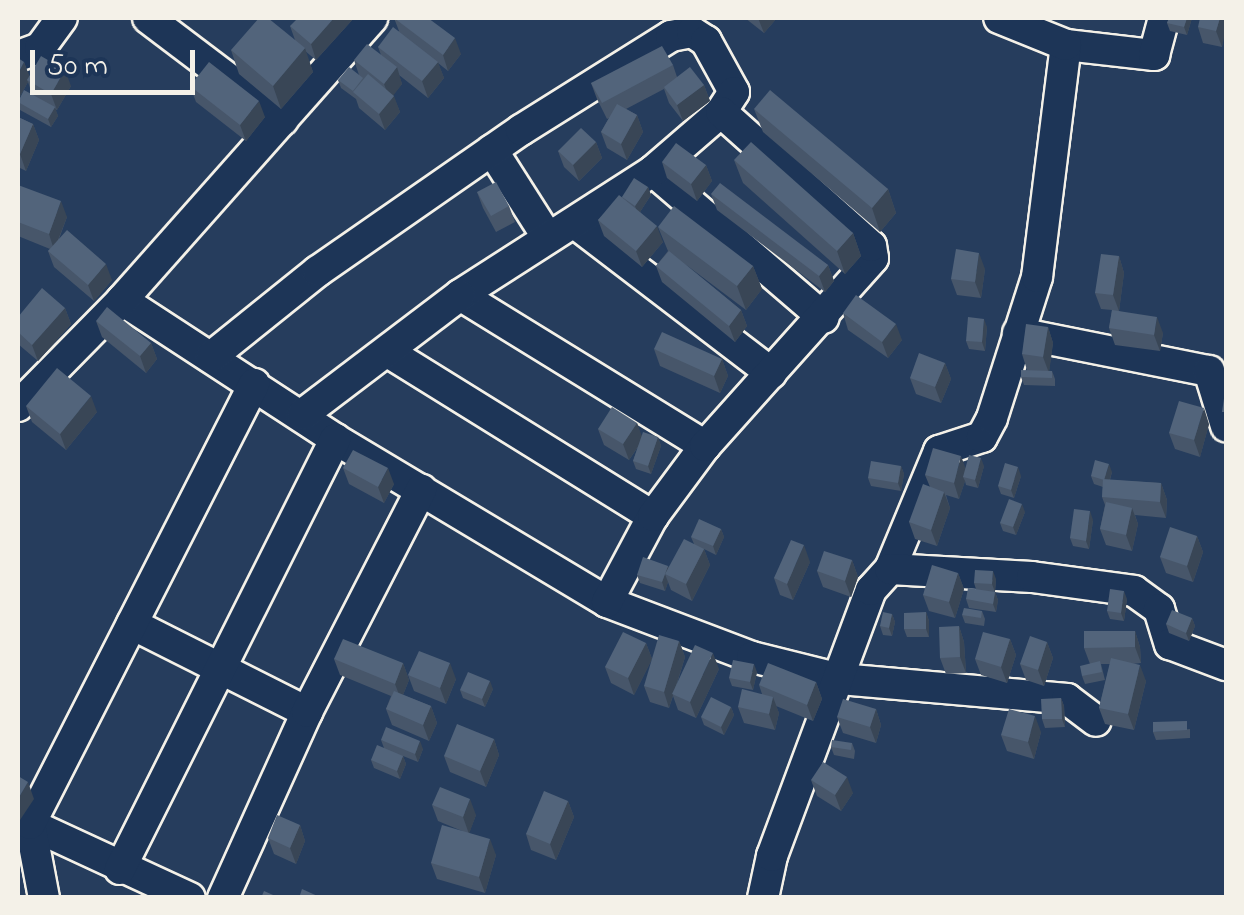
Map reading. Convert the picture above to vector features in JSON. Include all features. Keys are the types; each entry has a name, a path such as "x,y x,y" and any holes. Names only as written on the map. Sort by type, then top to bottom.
{"street":[{"path":"18,56 40,48 62,18"},
{"path":"148,18 283,120"},
{"path":"18,406 122,300 372,18"},
{"path":"1000,18 1066,45 1154,55 1164,18"},
{"path":"211,357 318,271 492,150 683,31 706,41 735,96 721,112 653,171 460,295 302,415"},
{"path":"763,898 772,856 871,590 890,569 938,451 982,437 1036,277 1066,45"},
{"path":"294,50 324,71"},
{"path":"607,602 652,516 705,446 872,262 873,249 721,112"},
{"path":"492,150 548,238"},
{"path":"653,171 824,318"},
{"path":"575,223 770,373"},
{"path":"460,295 705,446"},
{"path":"122,300 335,439 607,602 752,657 840,680 1067,699 1096,721"},
{"path":"1018,333 1209,372 1226,426"},
{"path":"388,352 652,516"},
{"path":"44,898 30,824 254,384"},
{"path":"120,869 222,673 335,439"},
{"path":"224,898 307,712 421,490"},
{"path":"890,569 1032,577 1134,591 1159,609 1170,644 1226,664"},
{"path":"132,624 222,673 307,712"},
{"path":"30,824 120,869 190,898"}],"building":[{"path":"259,18 268,18 305,48 273,86 231,50"},
{"path":"298,18 334,18 311,44 290,26"},
{"path":"394,18 428,18 455,38 443,55"},
{"path":"1169,18 1187,18 1184,27 1167,23"},
{"path":"1200,18 1220,18 1216,31 1198,27"},
{"path":"393,27 438,62 422,81 378,47"},
{"path":"367,44 397,67 384,84 354,60"},
{"path":"662,46 673,65 602,103 591,83"},
{"path":"41,56 65,70 51,94 27,80"},
{"path":"209,62 259,101 240,125 190,86"},
{"path":"349,67 363,78 353,91 338,80"},
{"path":"690,67 704,85 677,105 664,87"},
{"path":"368,74 394,96 379,114 353,92"},
{"path":"24,90 55,107 48,119 18,102"},
{"path":"770,90 888,189 872,208 754,109"},
{"path":"617,104 637,115 621,144 601,132"},
{"path":"18,117 33,124 20,154 18,153"},
{"path":"581,128 596,142 573,165 558,151"},
{"path":"751,142 853,233 837,251 734,160"},
{"path":"676,143 706,165 691,184 662,162"},
{"path":"634,178 648,187 635,206 622,197"},
{"path":"496,182 509,206 491,216 477,192"},
{"path":"720,183 828,265 819,276 711,194"},
{"path":"18,185 61,201 49,234 18,222"},
{"path":"619,195 657,226 636,251 598,220"},
{"path":"674,206 753,266 737,286 658,227"},
{"path":"67,230 106,264 88,285 48,251"},
{"path":"956,249 979,253 975,282 951,279"},
{"path":"669,251 741,310 729,326 656,266"},
{"path":"1101,254 1119,256 1113,295 1095,293"},
{"path":"42,288 65,308 32,345 18,332 18,317"},
{"path":"856,295 896,324 882,342 843,313"},
{"path":"107,307 151,343 140,356 96,321"},
{"path":"1112,310 1157,317 1154,335 1109,328"},
{"path":"968,317 984,319 982,342 966,341"},
{"path":"1026,324 1048,327 1043,357 1022,354"},
{"path":"662,332 722,359 714,376 654,349"},
{"path":"919,353 945,363 935,387 910,378"},
{"path":"57,368 91,396 60,434 26,406"},
{"path":"1021,370 1052,371 1052,378 1021,377"},
{"path":"1179,401 1204,408 1194,440 1169,433"},
{"path":"612,407 637,423 623,444 598,429"},
{"path":"643,432 658,437 648,466 633,461"},
{"path":"933,448 961,456 954,483 925,475"},
{"path":"353,450 388,468 378,487 343,468"},
{"path":"969,455 981,458 975,480 963,477"},
{"path":"1095,460 1109,464 1104,480 1091,476"},
{"path":"871,461 901,466 898,483 868,478"},
{"path":"1005,463 1018,467 1011,490 998,486"},
{"path":"1103,479 1161,483 1160,502 1102,497"},
{"path":"923,484 944,492 931,530 909,522"},
{"path":"1009,499 1022,504 1013,527 1000,523"},
{"path":"1106,502 1132,508 1126,535 1100,529"},
{"path":"1074,509 1090,511 1086,541 1070,538"},
{"path":"699,519 721,529 713,546 691,537"},
{"path":"1170,527 1197,536 1187,566 1160,557"},
{"path":"684,539 704,549 686,584 665,574"},
{"path":"791,540 804,545 787,584 774,578"},
{"path":"824,551 852,560 845,581 817,571"},
{"path":"643,557 668,566 662,582 637,575"},
{"path":"932,565 958,573 949,602 923,595"},
{"path":"975,570 993,571 992,584 974,583"},
{"path":"968,588 995,592 993,604 966,599"},
{"path":"1110,589 1124,591 1121,613 1107,611"},
{"path":"964,608 982,611 981,618 962,615"},
{"path":"1172,610 1192,618 1186,633 1166,624"},
{"path":"883,612 892,614 889,628 880,626"},
{"path":"926,612 926,629 904,629 904,613"},
{"path":"959,626 960,657 940,658 939,627"},
{"path":"1084,631 1135,631 1135,647 1084,648"},
{"path":"623,632 646,643 628,678 605,667"},
{"path":"983,632 1010,639 1001,667 975,659"},
{"path":"659,635 679,641 664,692 644,686"},
{"path":"1030,636 1047,642 1038,670 1020,664"},
{"path":"343,639 403,663 395,684 334,659"},
{"path":"695,645 713,653 690,702 672,694"},
{"path":"419,651 450,663 440,688 408,675"},
{"path":"1111,658 1140,665 1128,714 1099,708"},
{"path":"733,660 754,664 750,682 729,678"},
{"path":"1100,661 1102,672 1082,676 1080,666"},
{"path":"768,663 816,682 807,705 759,685"},
{"path":"468,672 490,681 482,699 460,690"},
{"path":"742,689 773,697 769,714 738,707"},
{"path":"394,691 431,706 423,725 386,709"},
{"path":"711,697 731,707 721,727 701,717"},
{"path":"1061,698 1062,719 1042,719 1041,699"},
{"path":"843,699 876,709 870,727 837,717"},
{"path":"1009,709 1035,716 1028,742 1001,735"},
{"path":"1187,721 1187,730 1153,732 1153,722"},
{"path":"457,724 494,739 480,771 444,756"},
{"path":"386,727 420,741 415,754 381,740"},
{"path":"832,740 852,743 851,750 831,747"},
{"path":"377,745 403,756 397,771 371,760"},
{"path":"823,762 847,777 835,795 811,780"},
{"path":"18,776 28,782 18,799"},
{"path":"440,787 470,799 463,817 432,805"},
{"path":"544,791 568,801 550,844 526,834"},
{"path":"277,815 300,825 290,848 268,838"},
{"path":"442,825 490,839 479,877 431,863"},
{"path":"302,889 322,898 299,898"},
{"path":"264,891 280,898 261,898"}]}
